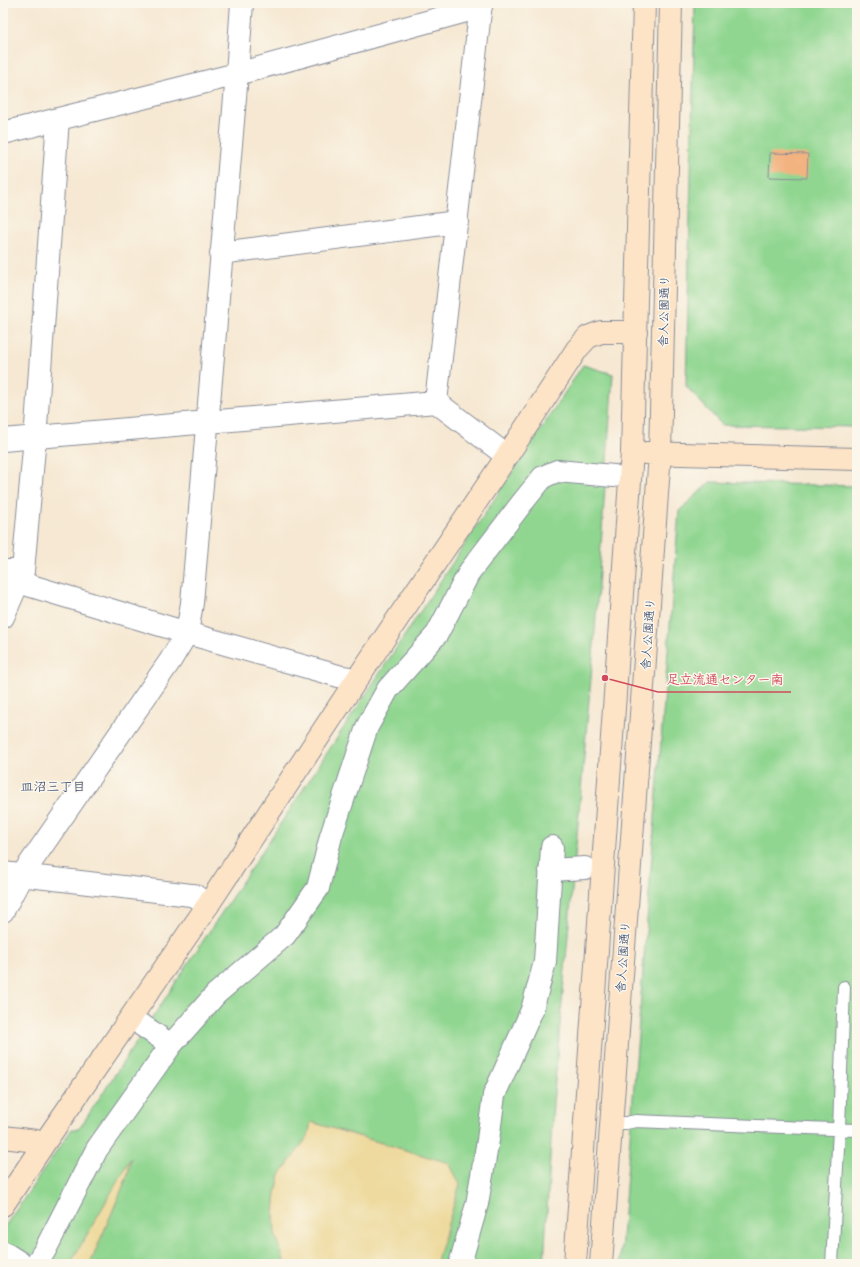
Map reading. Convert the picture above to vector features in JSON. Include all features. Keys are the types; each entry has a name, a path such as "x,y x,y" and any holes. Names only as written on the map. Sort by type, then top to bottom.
{"street":[{"path":"3,911 12,874 170,661 187,633 192,603 242,3"},
{"path":"575,1264 632,452 644,3"},
{"name":"舎人公園通り","path":"600,1264 660,454 671,3"},
{"path":"3,133 237,74 481,5 436,402"},
{"path":"3,617 15,575 35,437 58,119"},
{"path":"221,253 457,222"},
{"path":"3,1204 208,905 370,688 507,456 577,349 588,337 601,332 636,332"},
{"path":"3,440 436,402 507,456"},
{"path":"632,452 857,459"},
{"path":"15,575 187,633 342,676 370,688 388,690 437,634 470,571 543,477 557,471 614,476"},
{"path":"36,1264 45,1250 97,1149 171,1044 216,994 286,936 318,888 331,836 367,727 370,688"},
{"path":"460,1264 477,1204 494,1095 532,1010 545,962 552,847"},
{"path":"550,870 585,868"},
{"path":"12,874 194,895 208,905"},
{"path":"143,1026 171,1044"},
{"path":"3,1137 45,1142"},
{"path":"3,1252 22,1264"}],"lane":[{"path":"832,1264 844,987"},
{"path":"611,1123 636,1121 857,1130"}],"green space":[{"path":"695,3 857,3 857,427 722,425 686,386"},
{"path":"583,365 613,374 594,644 553,1104 544,1264 3,1264 3,1229 72,1129 79,1129"},
{"path":"710,482 857,486 857,1264 620,1264 679,511"}],"sand":[{"path":"311,1122 449,1163 460,1184 436,1264 285,1264 275,1233 274,1214 276,1193 280,1175 308,1136"},
{"path":"131,1158 127,1177 90,1264 70,1264"}],"building":[{"path":"770,153 808,154 807,178 769,177"}],"place":[{"name":"足立流通センター南","path":"605,678"}],"district":[{"name":"皿沼三丁目","path":"53,786"}]}
